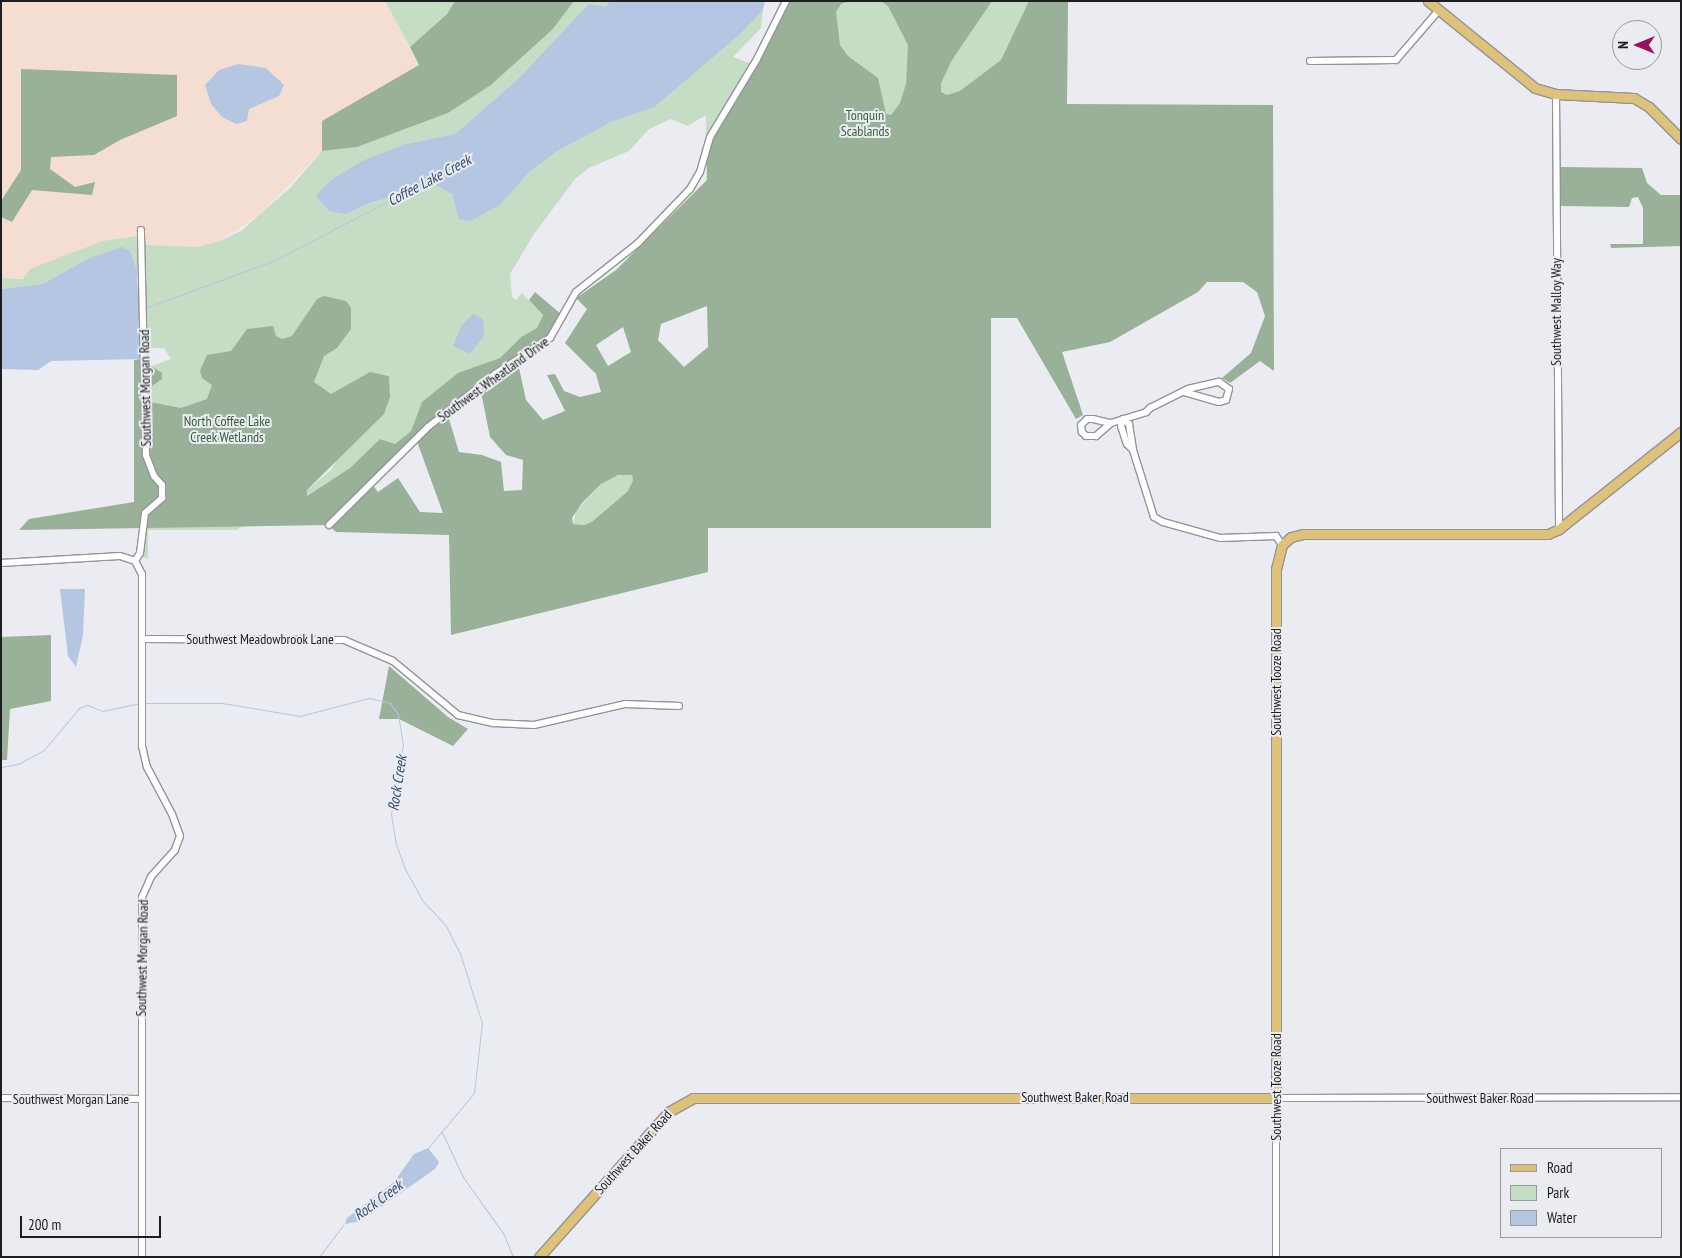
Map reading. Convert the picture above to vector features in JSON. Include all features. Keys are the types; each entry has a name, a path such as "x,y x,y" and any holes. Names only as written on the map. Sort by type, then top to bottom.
{"main road":[{"path":"1428,1 1527,82 1540,90 1556,94 1634,98 1649,107 1681,139"},
{"path":"1282,545 1291,537 1303,534 1540,535 1559,529 1681,432"},
{"name":"Southwest Tooze Road","path":"1276,1098 1276,569 1282,545"},
{"name":"Southwest Baker Road","path":"539,1257 668,1112 693,1098 1276,1098"}],"street":[{"name":"Southwest Wheatland Drive","path":"329,526 424,431 495,374 550,338 576,292 638,243 690,189 702,169 710,137 756,60 786,1"},
{"path":"1310,61 1396,60 1439,10"},
{"name":"Southwest Malloy Way","path":"1556,94 1559,529"},
{"name":"Southwest Morgan Road","path":"141,230 146,455 154,476 162,485 162,498 145,514 140,553 135,561 142,574 142,746 147,766 172,814 180,836 176,850 151,877 142,897 142,1257"},
{"path":"1111,423 1150,408 1183,392 1216,382 1230,389 1228,398 1218,402 1183,392"},
{"path":"1123,419 1128,424 1133,450 1150,509 1162,522 1220,538 1276,536 1282,545"},
{"path":"1,563 92,555 120,556 135,561"},
{"name":"Southwest Meadowbrook Lane","path":"143,639 344,640 393,661 458,715 494,723 534,725 625,704 678,706"},
{"name":"Southwest Baker Road","path":"1276,1098 1681,1097"},
{"name":"Southwest Morgan Lane","path":"1,1098 142,1099"},
{"name":"Southwest Tooze Road","path":"1276,1098 1276,1257"}],"shaded area":[{"path":"1,1 385,1 419,65 322,121 322,151 258,216 220,241 197,247 110,246 27,278 1,278"}],"green space":[{"path":"385,1 455,1 447,14 410,47"},
{"path":"455,1 574,1 553,29 491,85 448,113 357,147 322,151 322,121 419,65 410,47 447,14"},
{"path":"574,1 609,1 606,8 589,5 518,79 455,134 406,144 346,214 717,54 763,10 761,28 733,57 754,65 783,1 1068,1 1067,104 707,244 706,115 688,126 671,119 649,129 629,151 589,168 575,179 534,234 510,274 512,297 516,300 522,293 543,315 537,328 521,337 500,358 458,374 422,402 411,431 395,444 380,439 350,468 307,496 307,490 331,470 389,376 381,374 268,506 237,530 148,530 148,558 142,557 141,370 171,359 164,348 145,348 143,245 197,247 220,241 241,231 290,188 322,151 357,147 448,113 491,85 553,29"},
{"path":"789,1 850,1 841,4 836,12 840,45 848,56 878,78 886,114 891,115 900,103 906,84 908,45 888,6 881,1 992,1 952,60 941,83 941,92 947,95 960,91 1001,60 1029,1 1068,1 1067,104 1273,105 1274,371 1260,361 1230,383 1222,378 1251,353 1265,316 1257,292 1243,282 1207,282 1198,292 1110,342 1062,352 1083,415 1076,419 1017,318 991,318 991,528 708,528 708,572 451,635 449,535 336,532 328,525 19,530 29,519 134,502 134,360 141,359 162,373 162,379 152,386 148,394 150,402 181,408 207,399 212,385 202,378 200,371 207,355 231,351 247,329 273,326 276,336 282,339 292,336 317,299 324,296 346,301 351,308 351,329 337,348 324,356 314,382 331,394 370,372 389,376 390,397 384,414 307,490 307,496 350,468 380,439 395,444 411,431 422,402 458,373 500,358 521,337 537,328 543,315 529,300 535,292 562,315 554,333 491,377 481,379 417,433 449,419 459,452 482,455 501,462 504,491 522,490 523,460 506,455 490,437 481,392 519,368 526,400 543,420 565,411 547,375 555,374 564,391 580,397 601,392 596,374 565,343 587,309 576,298 616,270 707,180 707,157 712,137","holes":["707,306 708,347 684,367 658,340 661,324","623,327 631,352 608,366 596,345","415,436 443,513 420,512 398,478 378,492 372,484","618,475 632,475 633,480 628,491 593,521 585,525 573,524 572,518 582,503 601,484"]},
{"path":"21,69 177,75 177,116 120,140 94,155 51,157 50,169 75,187 95,182 92,195 32,190 12,222 1,217 1,201 21,170"},
{"path":"1560,167 1642,168 1647,183 1661,195 1681,195 1681,246 1611,248 1610,244 1643,244 1643,208 1638,197 1632,198 1629,207 1560,206"},
{"path":"137,236 137,270 130,251 87,259 43,284 1,289 1,278 23,279 30,269 103,241"},
{"path":"626,474 632,475 633,480 628,491 593,521 586,525 573,524 576,511 601,484 610,477"},
{"path":"51,635 51,701 10,709 7,760 1,760 1,637"},
{"path":"389,666 448,717 468,729 453,746 399,719 379,719"}],"water":[{"path":"609,1 765,1 763,10 738,36 654,107 613,121 557,151 529,172 500,205 470,221 459,219 452,194 434,184 373,202 346,214 329,211 316,196 331,180 362,161 406,144 455,134 518,79 589,4 606,7"},
{"path":"238,64 266,68 284,85 279,96 249,109 247,121 236,124 222,117 211,104 205,85 219,70"},
{"path":"122,247 130,251 137,270 141,359 51,361 38,370 1,369 1,289 43,284 87,259"},
{"path":"473,314 483,319 484,336 470,354 453,346 462,325"},
{"path":"60,589 85,589 83,635 76,667 68,656"},
{"path":"428,1148 439,1162 435,1169 361,1221 345,1224 347,1218 394,1182 414,1154"}],"waterway":[{"name":"Coffee Lake Creek","path":"145,308 273,261 410,190"},
{"name":"Rock Creek","path":"144,703 222,703 300,716 369,698 390,703 398,714 403,744 391,814 396,844 405,869 422,900 446,926 460,953 482,1023 474,1093 428,1148"},
{"name":"Rock Creek","path":"1,767 18,764 44,750 79,708 87,705 103,711 140,703"},
{"path":"442,1132 463,1177 503,1233 513,1257"},
{"name":"Rock Creek","path":"319,1257 344,1224"}],"park label":[{"name":"Tonquin Scablands","path":"865,124"},
{"name":"North Coffee Lake Creek Wetlands","path":"227,430"}]}
